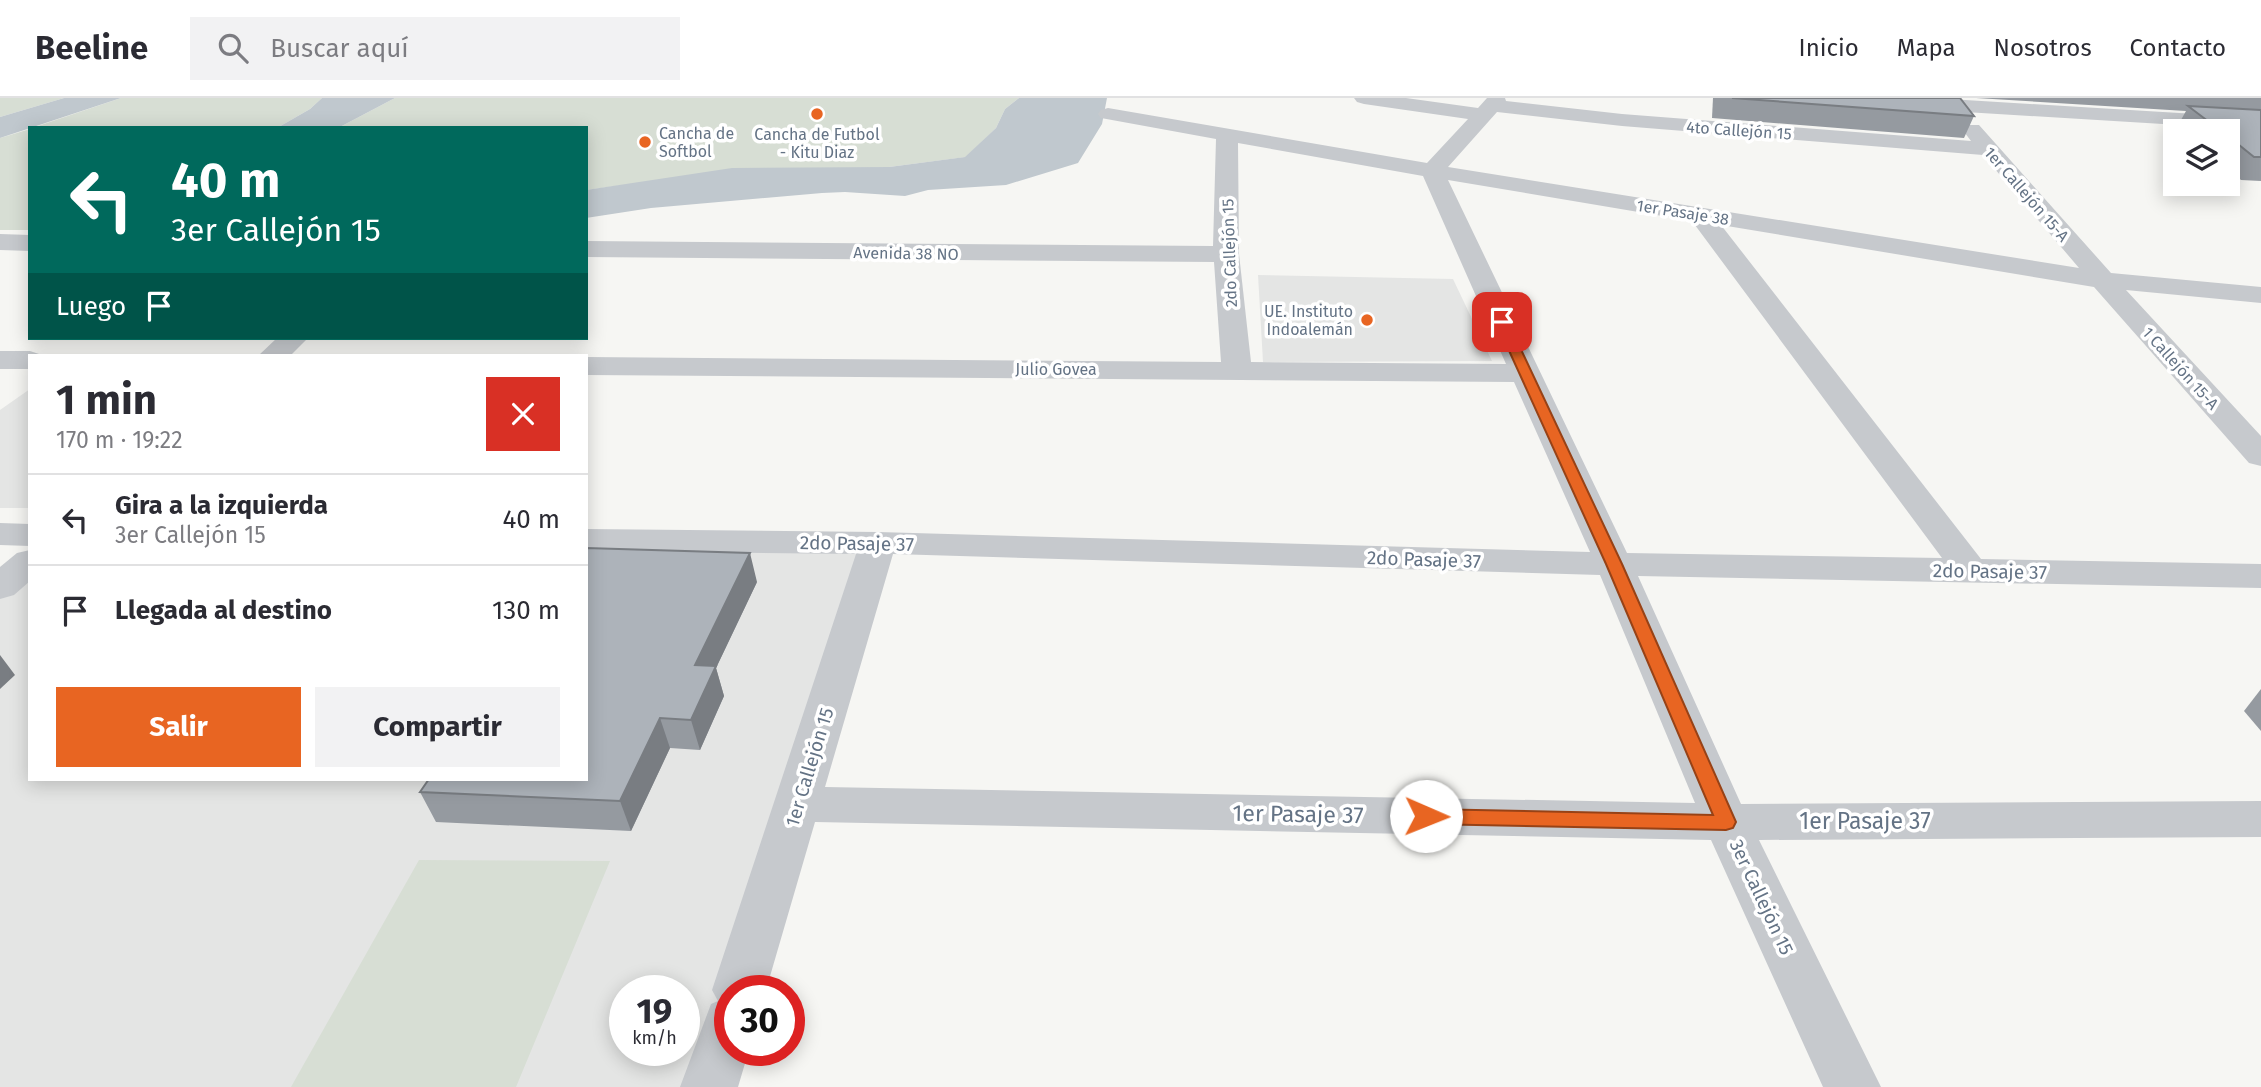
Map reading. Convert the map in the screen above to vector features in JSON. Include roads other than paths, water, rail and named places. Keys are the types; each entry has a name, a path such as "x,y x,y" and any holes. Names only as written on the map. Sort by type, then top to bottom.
{"street":[{"name":"4to Callejón 15","path":"1364,98 1491,106 1622,120 1987,149"},
{"path":"1835,98 2261,124"},
{"name":"1er Callejón 15-A","path":"1954,105 1987,149 2102,280"},
{"path":"1432,171 1491,106"},
{"name":"1er Pasaje 38","path":"1108,114 1432,171 2102,280 2261,295"},
{"name":"2do Callejón 15","path":"1227,135 1226,254 1237,371"},
{"name":"3er Callejón 15","path":"1432,171 1614,564 1726,822 1852,1087"},
{"path":"1702,216 1970,570"},
{"path":"0,242 28,243"},
{"name":"Avenida 38 NO","path":"588,249 1226,254"},
{"name":"1 Callejón 15-A","path":"2102,280 2261,456"},
{"path":"275,354 292,340"},
{"path":"0,360 28,360"},
{"name":"Julio Govea","path":"588,366 1525,373"},
{"path":"0,534 28,535"},
{"name":"2do Pasaje 37","path":"588,540 878,543 1614,564 2261,576"},
{"name":"1er Callejón 15","path":"744,975 878,543"},
{"path":"0,587 28,563"},
{"name":"1er Pasaje 37","path":"797,804 1726,822 2261,818"},
{"path":"709,1087 716,1066"}],"place":[{"name":"Cancha de Futbol - Kitu Diaz","path":"817,114"},
{"name":"Cancha de Softbol","path":"645,142"},
{"name":"UE. Instituto Indoalemán","path":"1367,320"}]}
